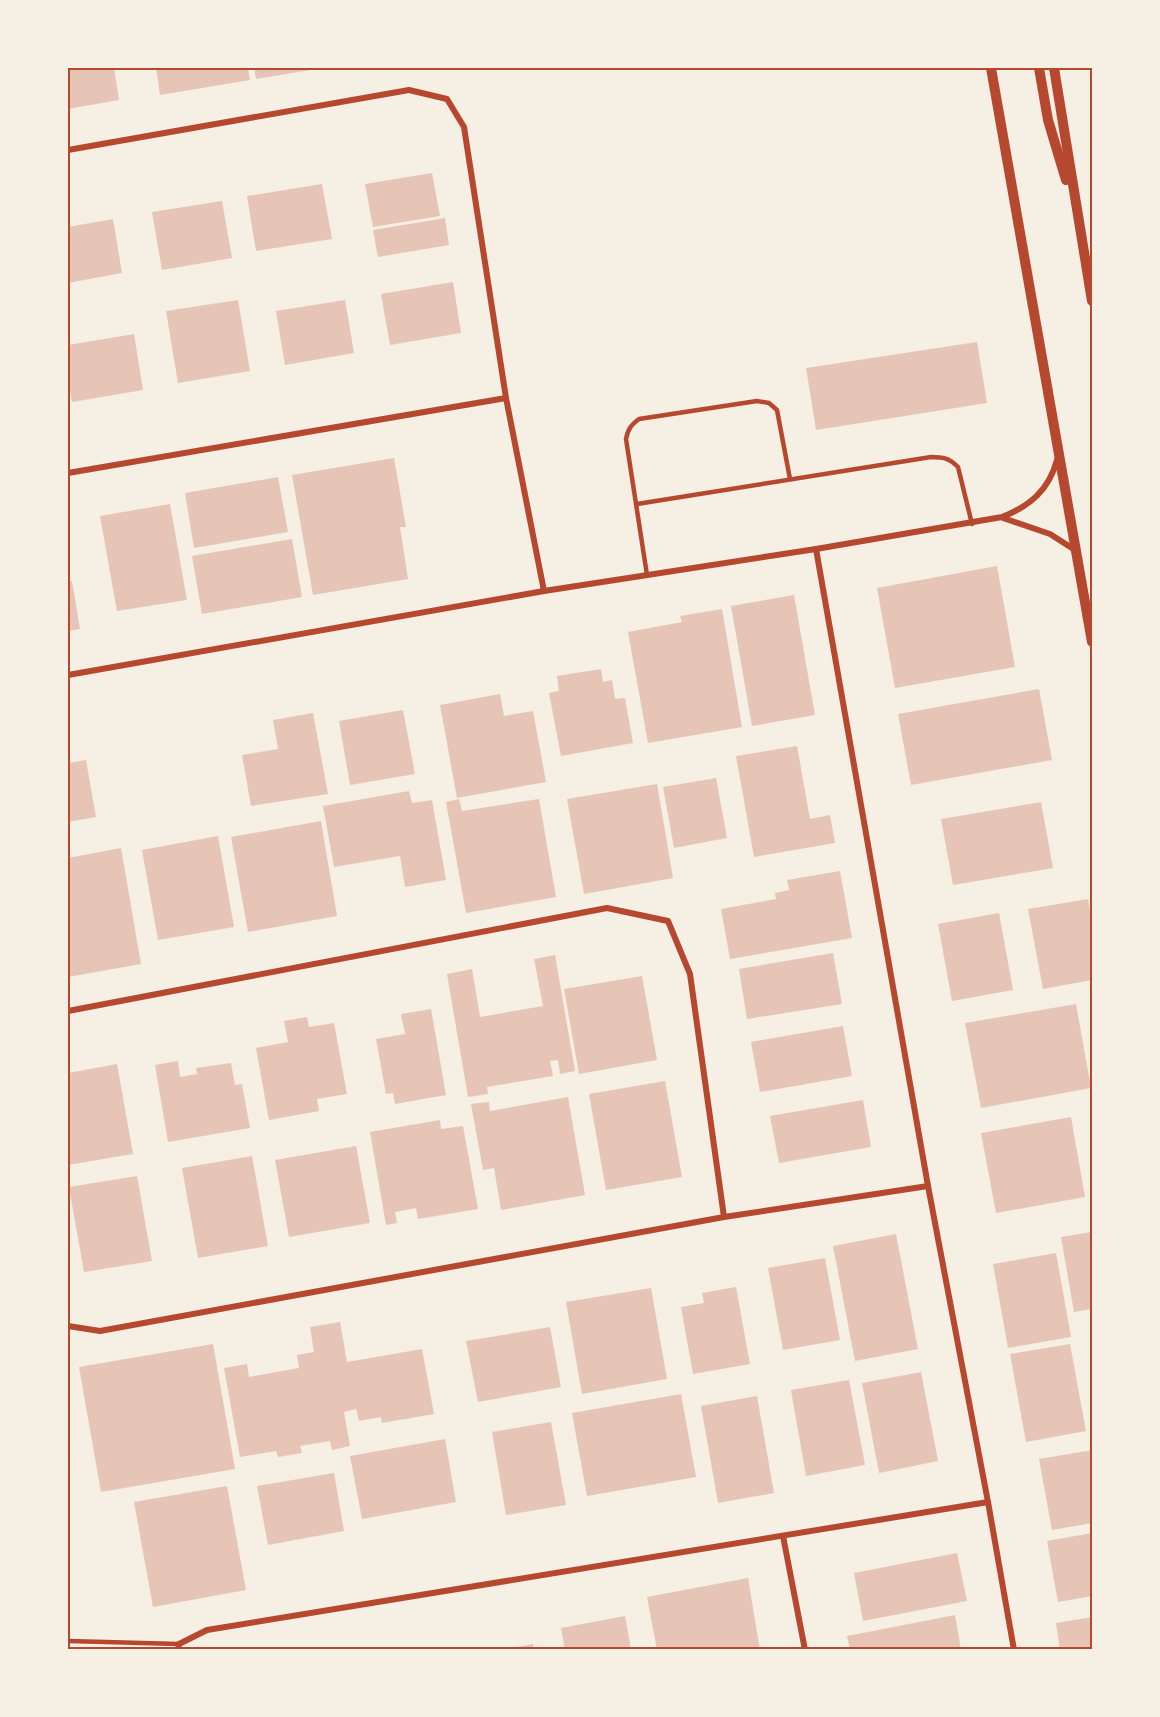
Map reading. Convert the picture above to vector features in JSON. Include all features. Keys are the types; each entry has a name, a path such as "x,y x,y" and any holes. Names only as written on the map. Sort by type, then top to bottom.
{"street":[{"path":"991,68 1078,552 1092,642"},
{"path":"1039,68 1048,120 1078,217"},
{"path":"1054,68 1092,301"},
{"path":"68,150 409,90 447,99 464,126 506,398 544,591"},
{"path":"68,473 506,398"},
{"path":"68,675 544,591 972,524 1019,511 1040,493 1054,471 1059,453"},
{"path":"1002,517 1050,534 1078,552"},
{"path":"816,549 928,1186 1014,1650"},
{"path":"68,1011 607,908 668,921 690,974 724,1217"},
{"path":"68,1326 100,1331 724,1217 928,1186"},
{"path":"178,1647 207,1630 988,1502"},
{"path":"783,1536 805,1650"}],"lane":[{"path":"647,575 626,439 628,431 639,419 757,401 769,403 777,410 790,479"},
{"path":"637,504 944,457 958,467 972,524"},
{"path":"68,1641 178,1647"}],"building":[{"path":"68,68 114,68 119,100 68,109"},
{"path":"156,68 248,68 250,80 160,95"},
{"path":"254,68 317,68 317,69 256,79"},
{"path":"432,173 440,216 373,227 365,184"},
{"path":"322,184 332,239 256,251 247,196"},
{"path":"222,201 232,258 162,270 152,212"},
{"path":"445,218 449,245 378,257 373,230"},
{"path":"113,219 122,273 68,283 68,227"},
{"path":"453,282 461,333 390,345 381,294"},
{"path":"238,300 250,371 178,383 166,311"},
{"path":"345,300 354,353 285,365 276,311"},
{"path":"134,334 143,390 72,402 68,377 68,345"},
{"path":"977,342 987,403 816,430 806,368"},
{"path":"394,458 406,527 400,527 408,579 313,595 292,475"},
{"path":"278,477 288,532 194,548 185,493"},
{"path":"170,504 187,600 117,611 100,516"},
{"path":"292,539 302,597 202,614 192,556"},
{"path":"997,566 1015,667 895,688 877,588"},
{"path":"68,581 72,581 80,629 68,631"},
{"path":"794,595 815,715 752,726 731,606"},
{"path":"722,609 742,727 648,743 628,632 682,622 680,616"},
{"path":"601,669 603,682 612,680 615,699 625,698 633,743 561,756 549,693 559,691 557,676"},
{"path":"1039,689 1052,760 911,785 898,714"},
{"path":"500,694 504,716 533,711 546,782 457,798 440,705"},
{"path":"403,710 415,774 350,785 339,721"},
{"path":"313,713 328,794 251,806 242,755 278,749 273,720"},
{"path":"797,746 810,819 830,815 835,843 754,857 736,756"},
{"path":"86,760 96,817 68,822 68,763"},
{"path":"716,778 727,838 674,848 663,787"},
{"path":"657,784 673,878 584,894 567,799"},
{"path":"409,791 412,803 432,800 446,880 405,887 400,856 334,867 323,806"},
{"path":"459,799 462,811 539,799 556,897 466,913 446,802"},
{"path":"1041,802 1053,868 953,885 941,819"},
{"path":"321,821 337,916 248,932 231,837"},
{"path":"218,836 234,927 158,940 142,850"},
{"path":"121,848 141,964 68,977 68,858"},
{"path":"840,871 852,938 730,959 721,909 776,899 775,893 789,890 787,880"},
{"path":"1088,899 1092,923 1092,980 1043,989 1028,909"},
{"path":"999,913 1013,990 952,1001 938,924"},
{"path":"833,953 842,1004 747,1019 739,969"},
{"path":"555,955 575,1071 560,1074 558,1060 550,1061 553,1076 487,1087 488,1094 468,1097 447,974 472,969 480,1017 543,1006 534,959"},
{"path":"642,976 657,1060 579,1074 564,989"},
{"path":"1076,1004 1091,1088 981,1108 965,1023"},
{"path":"431,1009 446,1095 395,1104 393,1093 386,1094 376,1039 405,1034 401,1014"},
{"path":"307,1017 309,1027 334,1023 347,1094 317,1099 319,1111 269,1120 256,1048 288,1042 284,1021"},
{"path":"843,1026 852,1076 760,1092 751,1042"},
{"path":"178,1061 180,1077 197,1074 196,1068 231,1063 235,1085 242,1084 250,1128 168,1142 155,1065"},
{"path":"117,1064 133,1154 68,1165 68,1073"},
{"path":"665,1081 682,1177 606,1190 589,1094"},
{"path":"568,1097 585,1195 501,1210 494,1168 483,1170 471,1104 489,1102 490,1111"},
{"path":"863,1100 871,1147 779,1163 770,1116"},
{"path":"1071,1117 1085,1197 996,1213 981,1133"},
{"path":"440,1120 441,1129 463,1126 478,1209 418,1219 416,1208 395,1212 397,1223 386,1225 370,1132"},
{"path":"356,1146 370,1223 289,1237 275,1160"},
{"path":"252,1156 268,1246 198,1258 182,1168"},
{"path":"137,1176 152,1261 84,1272 69,1187"},
{"path":"1092,1232 1092,1309 1074,1312 1061,1237"},
{"path":"896,1234 918,1349 855,1361 833,1246"},
{"path":"1056,1253 1071,1337 1008,1348 993,1264"},
{"path":"825,1258 840,1340 783,1350 768,1268"},
{"path":"736,1287 750,1364 693,1374 681,1307 704,1303 702,1293"},
{"path":"651,1288 667,1379 582,1394 566,1302"},
{"path":"340,1322 347,1362 422,1349 434,1414 382,1423 381,1417 359,1421 356,1409 344,1412 350,1446 332,1450 330,1441 300,1446 302,1453 278,1457 276,1451 240,1457 224,1368 247,1364 249,1377 299,1368 297,1355 314,1352 310,1327"},
{"path":"550,1327 561,1387 478,1402 466,1341"},
{"path":"213,1344 235,1469 101,1492 79,1367"},
{"path":"1070,1344 1086,1431 1026,1442 1010,1354"},
{"path":"921,1372 938,1461 879,1473 862,1383"},
{"path":"849,1380 865,1465 806,1476 791,1390"},
{"path":"681,1394 696,1477 587,1496 572,1413"},
{"path":"757,1396 774,1493 718,1503 701,1406"},
{"path":"551,1422 566,1505 506,1515 492,1432"},
{"path":"445,1439 456,1502 362,1519 350,1456"},
{"path":"1092,1450 1092,1523 1052,1530 1039,1459"},
{"path":"334,1473 344,1531 268,1545 257,1486"},
{"path":"227,1486 246,1590 153,1607 134,1502"},
{"path":"1092,1533 1092,1596 1058,1602 1047,1541"},
{"path":"957,1553 967,1601 863,1621 854,1573"},
{"path":"748,1578 760,1650 657,1650 647,1597"},
{"path":"955,1615 961,1650 850,1650 847,1636"},
{"path":"625,1616 631,1650 565,1650 561,1628"},
{"path":"1092,1617 1092,1650 1060,1650 1056,1623"},
{"path":"533,1644 533,1650 512,1650 512,1648"}]}
